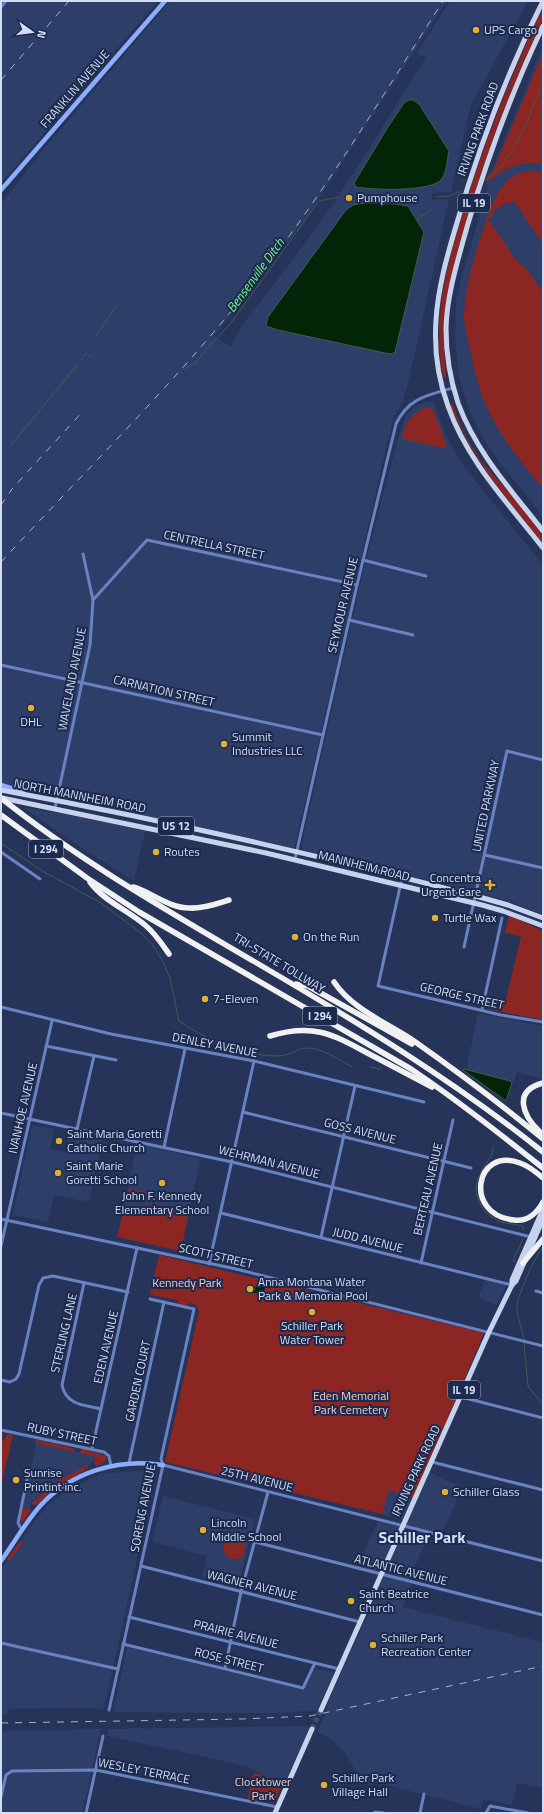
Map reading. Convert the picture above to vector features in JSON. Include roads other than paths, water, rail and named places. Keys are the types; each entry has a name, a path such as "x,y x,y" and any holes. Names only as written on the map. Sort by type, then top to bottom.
{"highway":[{"name":"TRI-STATE TOLLWAY","path":"1,798 58,842 126,885 291,983 433,1070 503,1120 543,1152"},
{"name":"TRI-STATE TOLLWAY","path":"3,817 87,878 139,912 411,1069 454,1098 543,1168"},
{"path":"87,878 97,892 129,913 152,931 168,954"},
{"path":"126,885 142,890 164,901 187,908 200,908 229,900"},
{"path":"334,982 339,990 358,1006 436,1058"},
{"name":"I 294","path":"291,983 308,986 436,1058 495,1100 543,1139"},
{"path":"270,1036 300,1030 317,1031 335,1036 454,1098"},
{"path":"543,1083 535,1086 526,1093 524,1110 528,1119 543,1135"},
{"path":"543,1178 519,1163 509,1160 501,1161 493,1164 485,1172 481,1181 480,1196 486,1207 493,1213 508,1220 519,1221 526,1219 537,1210 543,1202"},
{"path":"523,1263 543,1239"}],"main road":[{"name":"FRANKLIN AVENUE","path":"1,190 165,1"},
{"name":"IRVING PARK ROAD","path":"543,1 518,56 483,142 450,247 442,280 436,320 437,358 443,391 456,428 468,451 485,475 543,548"},
{"name":"IRVING PARK ROAD","path":"543,26 522,72 497,137 473,208 456,265 450,292 446,328 448,361 453,388 464,417 482,452 543,531"},
{"path":"1,785 38,797"},
{"name":"NORTH MANNHEIM ROAD","path":"1,790 296,852"},
{"name":"NORTH MANNHEIM ROAD","path":"1,798 295,859"},
{"name":"MANNHEIM ROAD","path":"296,852 508,904 543,918"},
{"name":"MANNHEIM ROAD","path":"295,859 474,903 503,911 543,926"},
{"name":"IRVING PARK ROAD","path":"512,1285 512,1280 543,1209"},
{"name":"IRVING PARK ROAD","path":"321,1710 489,1332 512,1285 516,1281 543,1219"},
{"name":"25TH AVENUE","path":"1,1561 22,1530 41,1506 60,1489 85,1474 111,1466 128,1463 163,1465"},
{"path":"275,1813 312,1729"}],"street":[{"path":"1,7 6,1"},
{"name":"SEYMOUR AVENUE","path":"295,859 357,585 396,424 404,410 412,402 453,388"},
{"name":"CENTRELLA STREET","path":"93,600 147,540 357,585"},
{"name":"WAVELAND AVENUE","path":"55,808 90,644 93,600 83,554"},
{"path":"363,560 426,576"},
{"path":"349,620 412,635"},
{"name":"CARNATION STREET","path":"1,665 323,735"},
{"name":"UNITED PARKWAY","path":"464,947 507,751 543,760"},
{"path":"1,852 40,879"},
{"path":"485,855 543,868"},
{"path":"400,885 402,878"},
{"name":"GEORGE STREET","path":"400,885 378,986 482,1010 543,1022"},
{"path":"482,1010 502,918"},
{"name":"DENLEY AVENUE","path":"1,1007 52,1020 185,1049 254,1061 424,1102"},
{"name":"IVANHOE AVENUE","path":"1,1246 52,1020"},
{"path":"46,1046 116,1060"},
{"path":"164,1147 185,1049"},
{"path":"77,1129 94,1056"},
{"path":"210,1264 254,1061"},
{"path":"321,1238 355,1086"},
{"name":"GOSS AVENUE","path":"243,1112 471,1168"},
{"name":"WEHRMAN AVENUE","path":"1,1113 232,1162 531,1237"},
{"name":"BERTEAU AVENUE","path":"421,1263 453,1120"},
{"name":"JUDD AVENUE","path":"221,1213 512,1285"},
{"name":"SCOTT STREET","path":"1,1219 210,1264 543,1346"},
{"name":"EDEN AVENUE","path":"92,1449 137,1248"},
{"path":"1,1380 10,1382 16,1379 19,1374 41,1280 50,1276 128,1292"},
{"name":"STERLING LANE","path":"84,1283 62,1385 65,1395 73,1402 101,1409"},
{"path":"536,1291 543,1293"},
{"path":"150,1299 164,1302"},
{"name":"SORENG AVENUE","path":"109,1710 163,1465 161,1459 194,1309 164,1302"},
{"name":"GARDEN COURT","path":"128,1463 164,1302"},
{"path":"461,1397 543,1418"},
{"name":"RUBY STREET","path":"1,1430 106,1453 109,1456 111,1466"},
{"path":"432,1462 543,1490"},
{"name":"25TH AVENUE","path":"163,1465 543,1561"},
{"path":"22,1530 18,1523 29,1470"},
{"path":"225,1668 241,1592 268,1492"},
{"name":"ATLANTIC AVENUE","path":"255,1542 543,1615"},
{"name":"WAGNER AVENUE","path":"140,1566 360,1622"},
{"name":"PRAIRIE AVENUE","path":"129,1617 339,1669"},
{"path":"1,1643 118,1669"},
{"name":"ROSE STREET","path":"123,1644 303,1688 315,1662"},
{"path":"86,1813 103,1736"},
{"name":"WESLEY TERRACE","path":"1,1797 7,1774 15,1770 96,1770 277,1807"},
{"path":"420,1813 424,1794"},
{"path":"486,1813 490,1806 528,1813"},
{"path":"374,1813 384,1813"}],"waterway":[{"name":"Bensenville Ditch","path":"486,180 505,161 513,148 527,122 543,83"},
{"name":"Bensenville Ditch","path":"435,197 449,196 461,191"},
{"name":"Bensenville Ditch","path":"185,369 195,363 231,323 319,201 339,197"},
{"path":"416,220 432,209"},
{"path":"96,336 116,306"},
{"name":"Bensenville Ditch","path":"81,360 86,353 90,357"},
{"path":"11,445 78,364"},
{"path":"2,844 44,872 101,903 141,933 154,947 170,978 179,1021 214,1041 238,1050 264,1055 281,1056 302,1049 312,1048 330,1054 352,1067"},
{"path":"370,1067 381,1069"},
{"path":"493,1146 491,1156 479,1175 476,1192 479,1202 485,1211 494,1218 501,1222 523,1226 524,1230"},
{"path":"515,1262 513,1261 523,1239"},
{"path":"524,1339 518,1314 518,1301 523,1285 543,1248"},
{"path":"524,1343 528,1386 543,1405"}],"tunnel":[{"path":"312,1729 321,1710"}],"railway":[{"path":"1,80 69,1"},
{"path":"1,562 160,393 221,324 250,288 326,183 443,1"},
{"path":"1,505 12,489 84,410"},
{"path":"1,1723 242,1719 310,1716 543,1666"}],"place":[{"name":"UPS Cargo","path":"476,30"},
{"name":"Pumphouse","path":"349,198"},
{"name":"DHL","path":"31,708"},
{"name":"Summit Industries LLC","path":"224,744"},
{"name":"Routes","path":"156,852"},
{"name":"Concentra Urgent Care","path":"490,885"},
{"name":"Turtle Wax","path":"435,918"},
{"name":"On the Run","path":"295,937"},
{"name":"7-Eleven","path":"205,999"},
{"name":"Saint Maria Goretti Catholic Church","path":"59,1141"},
{"name":"Saint Marie Goretti School","path":"58,1173"},
{"name":"John F. Kennedy Elementary School","path":"162,1183"},
{"name":"Anna Montana Water Park & Memorial Pool","path":"250,1289"},
{"name":"Schiller Park Water Tower","path":"312,1312"},
{"name":"Sunrise Printint inc.","path":"16,1480"},
{"name":"Schiller Glass","path":"445,1492"},
{"name":"Lincoln Middle School","path":"203,1530"},
{"name":"Saint Beatrice Church","path":"351,1601"},
{"name":"Schiller Park Recreation Center","path":"373,1645"},
{"name":"Schiller Park Village Hall","path":"324,1785"}],"district":[{"name":"Schiller Park","path":"422,1537"}],"park label":[{"name":"Kennedy Park","path":"187,1283"},
{"name":"Eden Memorial Park Cemetery","path":"351,1403"},
{"name":"Clocktower Park","path":"263,1789"}]}
